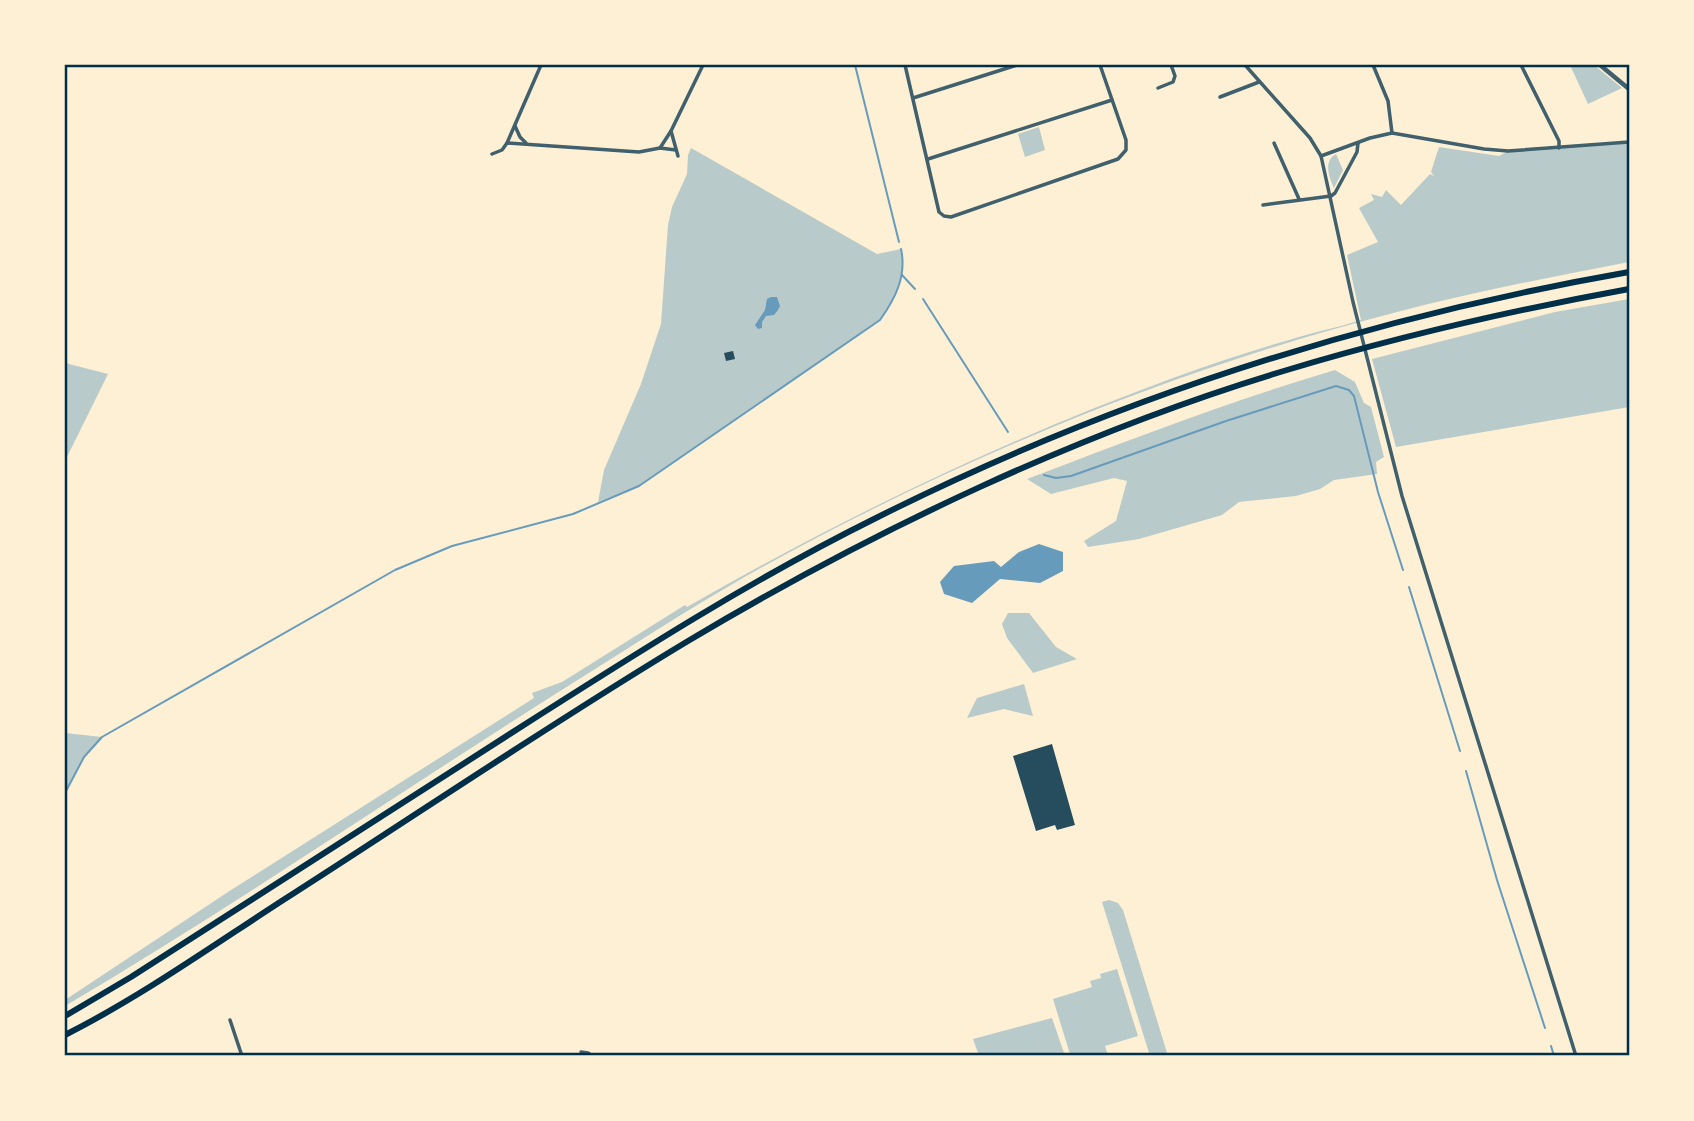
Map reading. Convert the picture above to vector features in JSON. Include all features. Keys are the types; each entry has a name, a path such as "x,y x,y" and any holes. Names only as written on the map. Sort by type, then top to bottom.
{"highway":[{"path":"65,1016 159,959 678,627 824,545 961,478 1089,423 1213,377 1349,335 1519,293 1629,272"},
{"path":"65,1035 95,1020 184,965 686,643 790,582 934,509 1059,454 1208,396 1375,345 1526,308 1629,289"}],"street":[{"path":"492,154 502,150 506,143 541,65"},
{"path":"660,148 703,65"},
{"path":"905,65 939,212 951,217 1118,159 1126,150 1126,140 1100,65"},
{"path":"913,98 1017,65"},
{"path":"1158,88 1173,82 1175,76 1171,65"},
{"path":"1245,65 1310,138 1321,156 1357,320 1419,553 1576,1056"},
{"path":"1373,65 1391,113 1392,133"},
{"path":"1521,65 1559,141 1559,148"},
{"path":"1600,65 1629,89"},
{"path":"1220,97 1259,82"},
{"path":"927,159 1112,100"},
{"path":"515,124 527,143"},
{"path":"671,131 678,156"},
{"path":"1321,156 1392,133 1508,151 1629,142"},
{"path":"1331,196 1357,152 1358,142"},
{"path":"506,143 639,152 660,148 676,150"},
{"path":"1274,143 1299,200"},
{"path":"1263,205 1331,196"},
{"path":"230,1020 242,1056"},
{"path":"581,1052 592,1056"}],"shaded area":[{"path":"1570,65 1594,65 1622,88 1588,104"},
{"path":"1039,127 1045,150 1025,157 1018,134"},
{"path":"1629,142 1629,262 1426,305 1313,335 1146,391 1064,422 904,494 825,533 686,612 196,926 65,1006 65,1000 231,890 534,698 532,693 562,682 685,605 687,607 865,511 1048,427 1216,363 1361,320 1347,255 1378,242 1359,208 1374,200 1371,194 1382,197 1386,190 1401,205 1430,174 1434,176 1431,172 1439,147 1499,156 1508,151"},
{"path":"691,148 877,254 901,249 901,278 891,303 880,320 639,486 598,502 604,470 641,384 661,324 668,225 672,207 687,174"},
{"path":"1336,154 1343,170 1334,188 1328,165"},
{"path":"1629,299 1629,407 1396,447 1372,359 1555,312"},
{"path":"65,363 108,374 65,461"},
{"path":"1335,370 1355,382 1364,403 1371,407 1384,457 1376,462 1377,474 1334,480 1320,489 1296,496 1239,502 1222,515 1139,539 1088,547 1084,541 1116,521 1127,481 1114,478 1051,494 1027,479 1218,408"},
{"path":"1008,613 1029,613 1056,647 1077,659 1033,673 1007,638 1002,624"},
{"path":"1024,684 1033,716 1004,709 967,718 977,698"},
{"path":"65,733 102,737 84,757 65,793"},
{"path":"1109,900 1118,903 1123,910 1168,1056 1150,1056 1102,902"},
{"path":"1117,969 1138,1036 1105,1046 1108,1055 1073,1056 1070,1054 1053,999 1092,987 1090,981 1101,978 1100,974"},
{"path":"1052,1018 1065,1056 979,1056 973,1039"}],"water":[{"path":"777,297 780,306 774,315 766,316 762,328 758,329 755,325 765,310 767,299"},
{"path":"1039,544 1063,552 1063,571 1040,583 1000,579 972,603 944,594 940,582 954,566 994,561 1001,567 1019,552"}],"building":[{"path":"733,351 735,359 726,361 724,353"},
{"path":"1052,744 1075,825 1057,830 1055,825 1036,831 1013,756"}],"waterway":[{"path":"855,65 899,242"},
{"path":"65,793 84,757 102,737 395,570 452,546 573,514 639,486 880,320 901,278 901,249"},
{"path":"902,275 915,289"},
{"path":"923,299 1008,432"},
{"path":"1044,475 1056,478 1071,476 1226,421 1336,386 1349,390 1354,396 1378,492 1403,570"},
{"path":"1409,587 1460,751"},
{"path":"1466,771 1497,880 1545,1028"},
{"path":"1551,1046 1554,1056"}]}
